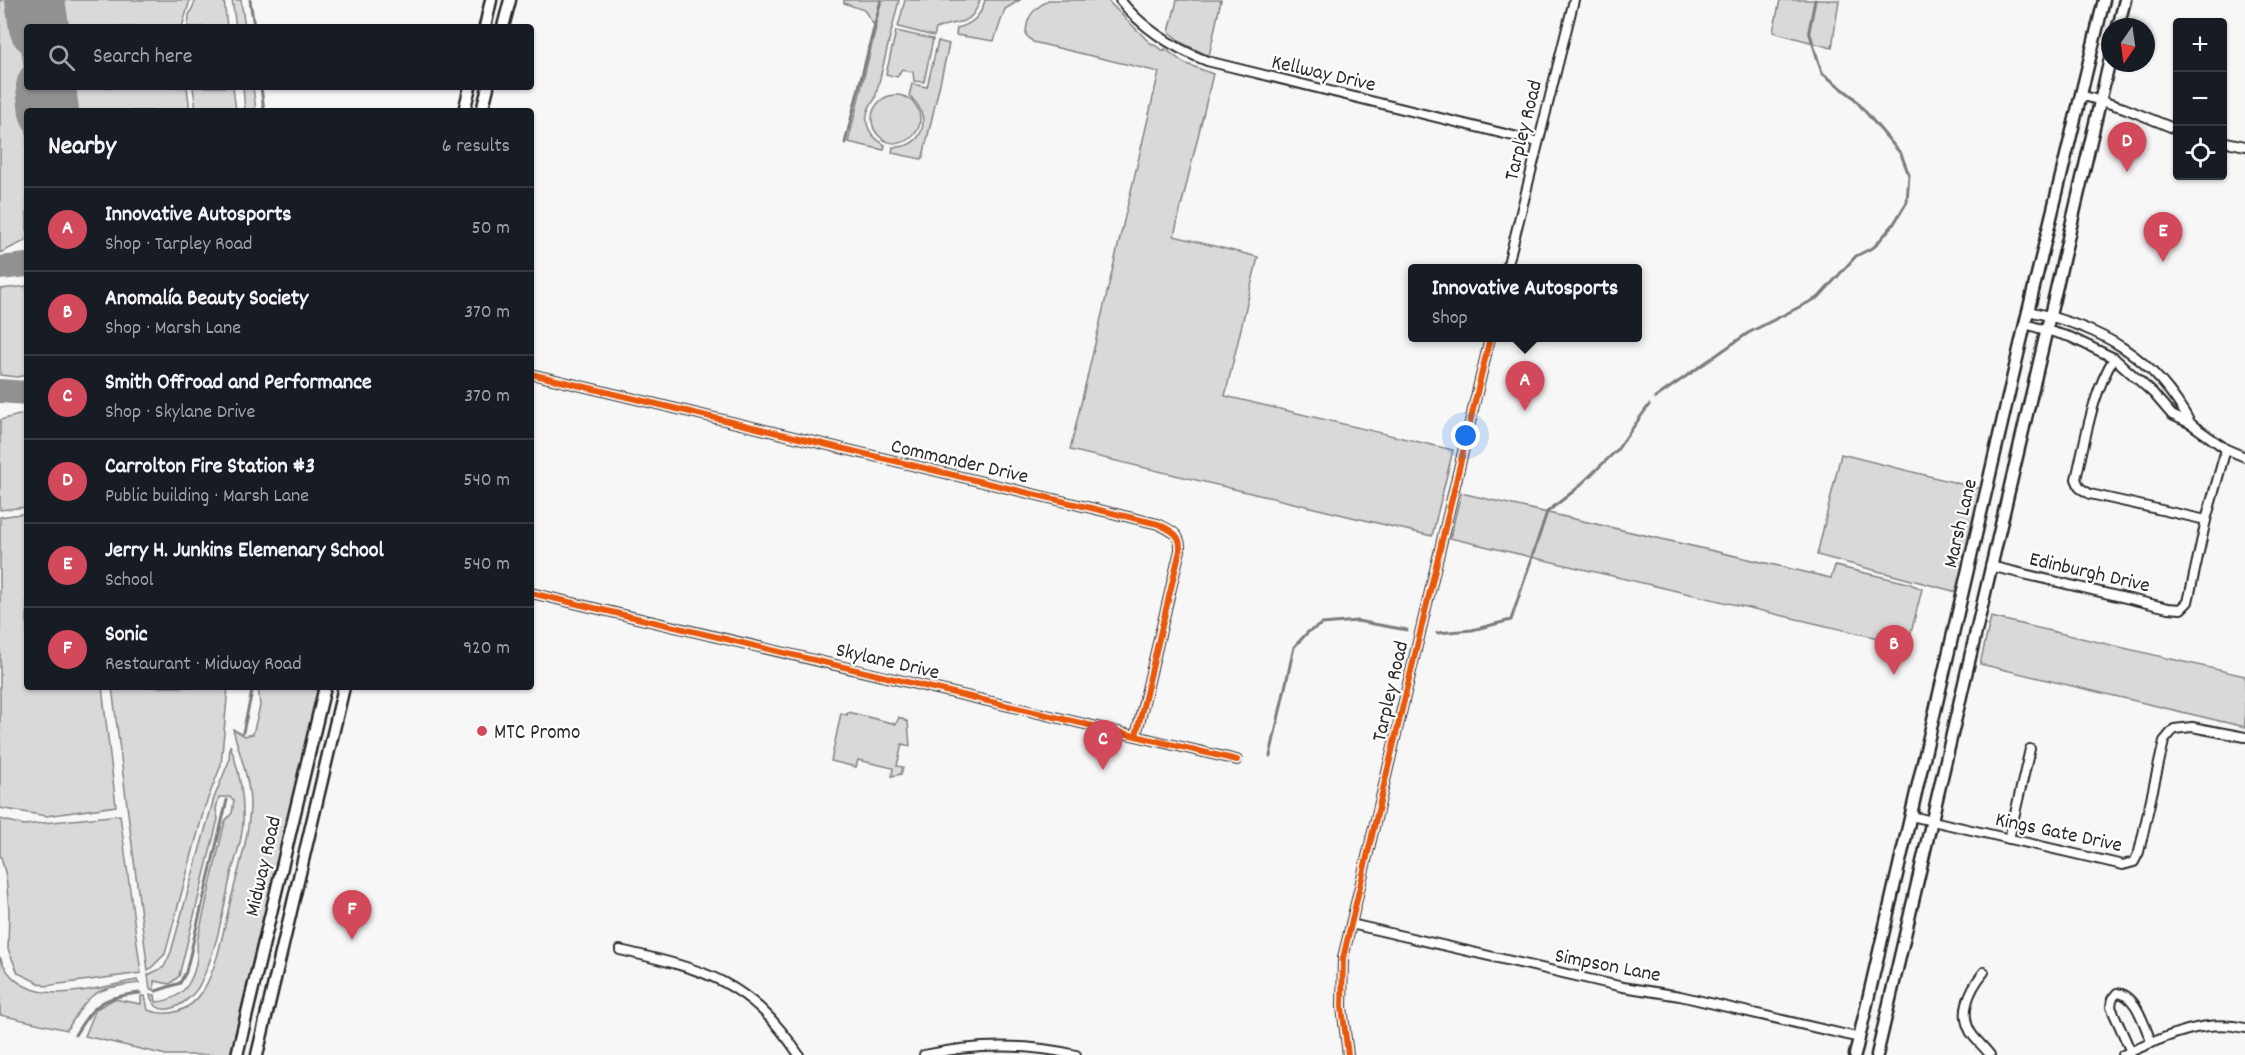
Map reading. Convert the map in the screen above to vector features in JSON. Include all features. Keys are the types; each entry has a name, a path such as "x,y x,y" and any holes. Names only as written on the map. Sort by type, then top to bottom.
{"main road":[{"path":"486,24 491,0"},
{"path":"504,24 510,0"},
{"name":"Marsh Lane","path":"1856,1055 2028,311 2104,0"},
{"path":"2120,18 2125,0"},
{"name":"Marsh Lane","path":"1877,1055 1930,820 2107,72"},
{"path":"465,108 469,90"},
{"path":"483,108 487,90"},
{"name":"Midway Road","path":"237,1055 325,690"},
{"name":"Midway Road","path":"257,1055 343,690"},
{"path":"314,735 332,738"},
{"path":"284,861 302,865"},
{"path":"263,947 282,951"}],"street":[{"name":"Kellway Drive","path":"1120,0 1144,24 1169,44 1207,61 1538,142"},
{"name":"Tarpley Road","path":"1508,264 1574,0"},
{"path":"2080,95 2100,100 2173,128"},
{"path":"2227,142 2245,146"},
{"path":"2028,311 2094,330 2128,349 2161,380 2191,424"},
{"path":"2025,324 2089,344 2114,358 2153,393 2172,415 2191,424 2226,449 2245,457"},
{"name":"Tarpley Road","path":"1348,1055 1341,977 1350,924 1489,342"},
{"path":"2114,358 2103,377 2097,395 2076,478 2080,488 2090,494 2206,520 2226,449"},
{"name":"Commander Drive","path":"534,375 1158,524 1174,532 1180,540 1180,550 1136,736"},
{"name":"Edinburgh Drive","path":"1990,566 2168,608 2181,609 2188,602 2206,520"},
{"name":"Skylane Drive","path":"534,594 1237,760"},
{"name":"Kings Gate Drive","path":"1911,816 2123,865 2134,862 2139,852 2164,741 2174,729 2192,727 2245,737"},
{"path":"2009,839 2030,749"},
{"name":"Simpson Lane","path":"1350,924 1623,987 1680,996 1860,1038"},
{"path":"620,950 678,964 722,979 743,992 771,1016 799,1055"},
{"path":"1984,972 1971,988 1966,1019 1974,1037 1990,1055"},
{"path":"2152,1043 2131,998 2124,993 2117,993 2112,999 2111,1007 2127,1053 2188,1029 2226,1024 2245,1028"},
{"path":"924,1055 955,1049 1004,1046 1076,1055"}],"shaded area":[{"path":"0,0 16,0 24,63 24,90 27,90 30,108 24,108 24,241 0,253"},
{"path":"56,0 190,0 183,24 59,24"},
{"path":"196,0 224,0 227,24 188,24 189,15"},
{"path":"232,0 241,0 245,24 236,24"},
{"path":"844,0 899,0 875,99 870,105 867,118 870,131 878,141 885,145 884,150 848,142 876,28 864,10 844,3"},
{"path":"905,0 980,0 968,19 936,29 934,36 898,27"},
{"path":"985,0 1020,0 1005,9 994,41 956,35 957,28 972,22 979,15"},
{"path":"1048,0 1107,0 1149,42 1164,51 1165,49 1184,63 1213,74 1174,236 1258,257 1225,396 1453,450 1432,536 1070,450 1159,72 1033,42 1026,35 1029,18 1034,10"},
{"path":"1177,0 1221,0 1209,56 1182,43 1169,32"},
{"path":"1780,0 1839,0 1832,48 1773,32"},
{"path":"896,31 933,39 924,82 914,81 913,72 902,69 897,77 886,74"},
{"path":"938,41 949,44 923,157 921,159 892,153 893,147 904,146 912,142 922,129 921,112 917,103 909,96 912,84 927,87"},
{"path":"67,90 187,90 190,108 70,108"},
{"path":"193,90 233,90 236,108 196,108"},
{"path":"243,90 253,90 256,108 245,108"},
{"path":"891,95 901,95 913,102 920,114 920,124 913,136 901,143 891,143 876,132 872,124 872,114 883,99"},
{"path":"24,286 24,376 0,375 0,289"},
{"path":"24,414 24,507 0,510 0,420"},
{"path":"1841,454 1981,489 1957,592 1817,555"},
{"path":"1461,493 1831,578 1835,566 1908,583 1922,589 1908,645 1450,538"},
{"path":"24,513 24,690 102,690 116,806 46,816 0,808 0,517"},
{"path":"1991,617 2245,676 2245,727 1980,664"},
{"path":"112,690 228,690 221,765 205,806 165,954 148,971"},
{"path":"258,690 318,690 230,1055 166,1055 85,1036 96,1009 114,999 141,1004 141,996 145,996 148,1010 171,1013 192,1004 203,991 220,948 248,830 250,805 248,786 233,729 245,736 253,734 260,706"},
{"path":"848,712 896,724 899,717 908,722 910,746 902,744 897,766 903,767 901,774 892,776 893,768 858,760 856,767 831,761 841,713 847,715"},
{"path":"230,745 240,782 243,827 219,930 211,958 196,991 175,1007 160,1008 154,1004 150,995 155,995 156,1002 177,996 190,982 194,973 197,942 225,821 232,813 234,800 229,797 219,797 216,809 218,819 179,976 170,984 154,981 154,990 150,989 148,975 164,967 171,952 214,798 229,761"},
{"path":"120,815 141,973 45,986 18,973 8,949 9,910 6,876 0,854 0,819 24,825"},
{"path":"0,957 10,975 24,986 41,991 60,993 137,980 139,983 102,990 94,995 81,1007 67,1030 0,1015"}],"waterway":[{"path":"250,0 254,24"},
{"path":"845,143 881,0"},
{"path":"1655,398 1748,333 1819,297 1856,256 1874,247 1893,225 1907,202 1909,175 1901,154 1853,97 1822,73 1809,31 1815,0"},
{"path":"261,90 264,108"},
{"path":"1437,633 1472,630 1511,620 1547,512 1575,490 1617,450 1649,405"},
{"path":"1270,756 1294,647 1308,632 1322,624 1357,621 1407,630"},
{"path":"243,732 252,690"},
{"path":"156,991 180,983 186,972 227,800"},
{"path":"75,1035 88,1016 101,1004 117,997 140,993"}],"taxiway":[{"path":"0,268 24,265"},
{"path":"0,391 24,393"}],"runway":[{"path":"35,0 39,24"},
{"path":"46,90 49,108"}],"cycle path":[{"path":"1348,1055 1342,1007 1343,958 1489,342"},
{"path":"534,375 1158,524 1171,531 1179,540 1180,550 1136,736"},
{"path":"534,594 1237,760"}],"place":[{"name":"Carrolton Fire Station #3","path":"2127,172"},
{"name":"Jerry H. Junkins Elemenary School","path":"2163,262"},
{"name":"Innovative Autosports","path":"1525,411"},
{"name":"Anomalía Beauty Society","path":"1894,675"},
{"name":"MTC Promo","path":"482,731"},
{"name":"Smith Offroad and Performance","path":"1103,770"},
{"name":"Sonic","path":"352,940"}]}
